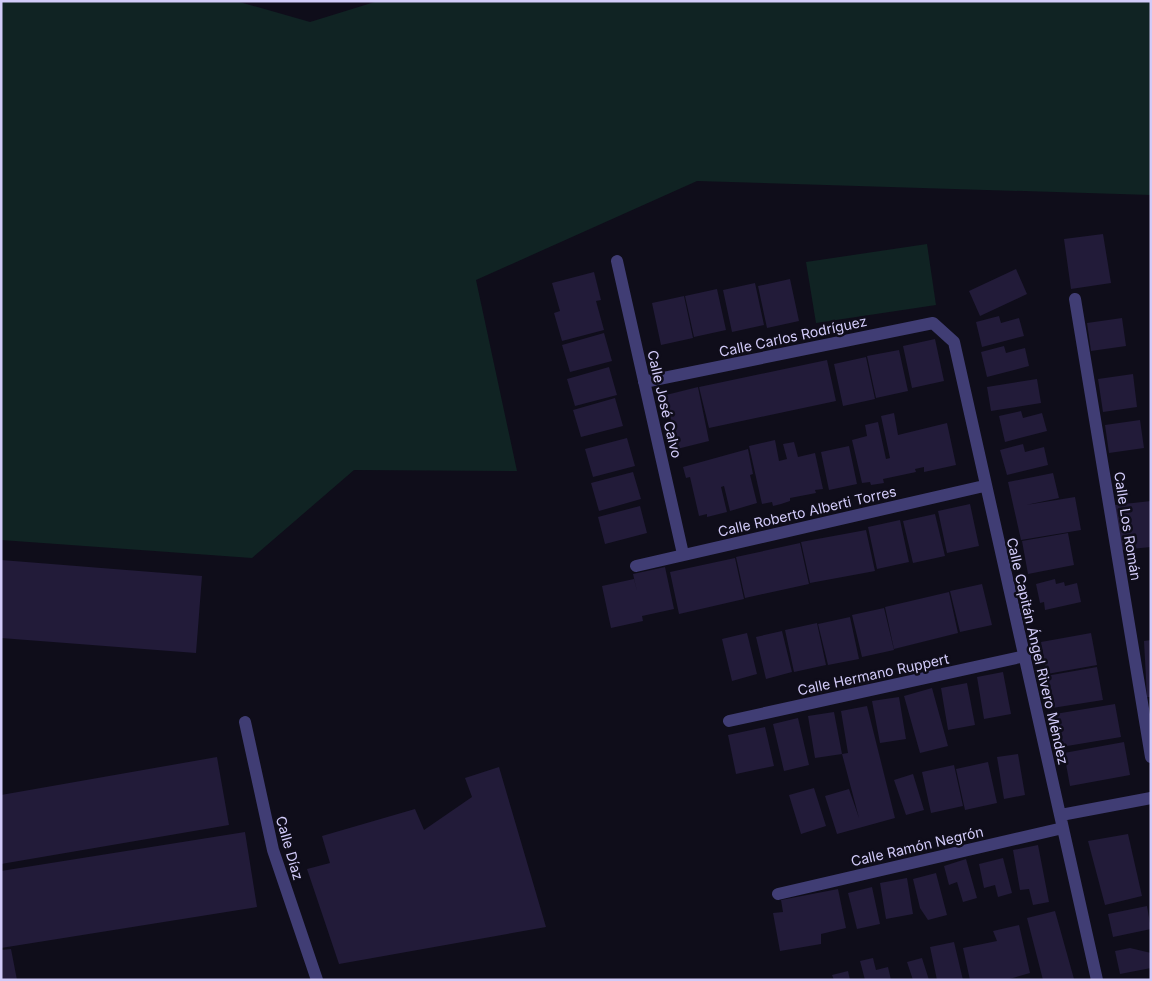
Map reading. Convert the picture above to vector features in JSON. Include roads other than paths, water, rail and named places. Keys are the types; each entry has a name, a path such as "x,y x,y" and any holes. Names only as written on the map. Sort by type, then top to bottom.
{"street":[{"name":"Calle José Calvo","path":"617,261 683,554"},
{"name":"Calle Los Román","path":"1075,299 1151,757"},
{"name":"Calle Carlos Rodríguez","path":"644,382 933,323 944,332"},
{"name":"Calle Capitán Ángel Rivero Méndez","path":"944,332 954,342 984,486 1025,656 1097,980"},
{"name":"Calle Roberto Alberti Torres","path":"636,566 984,486"},
{"name":"Calle Hermano Ruppert","path":"729,721 1025,656"},
{"name":"Calle Díaz","path":"245,722 273,850 317,980"},
{"path":"1060,815 1151,798"},
{"name":"Calle Ramón Negrón","path":"778,894 1063,828"}]}
